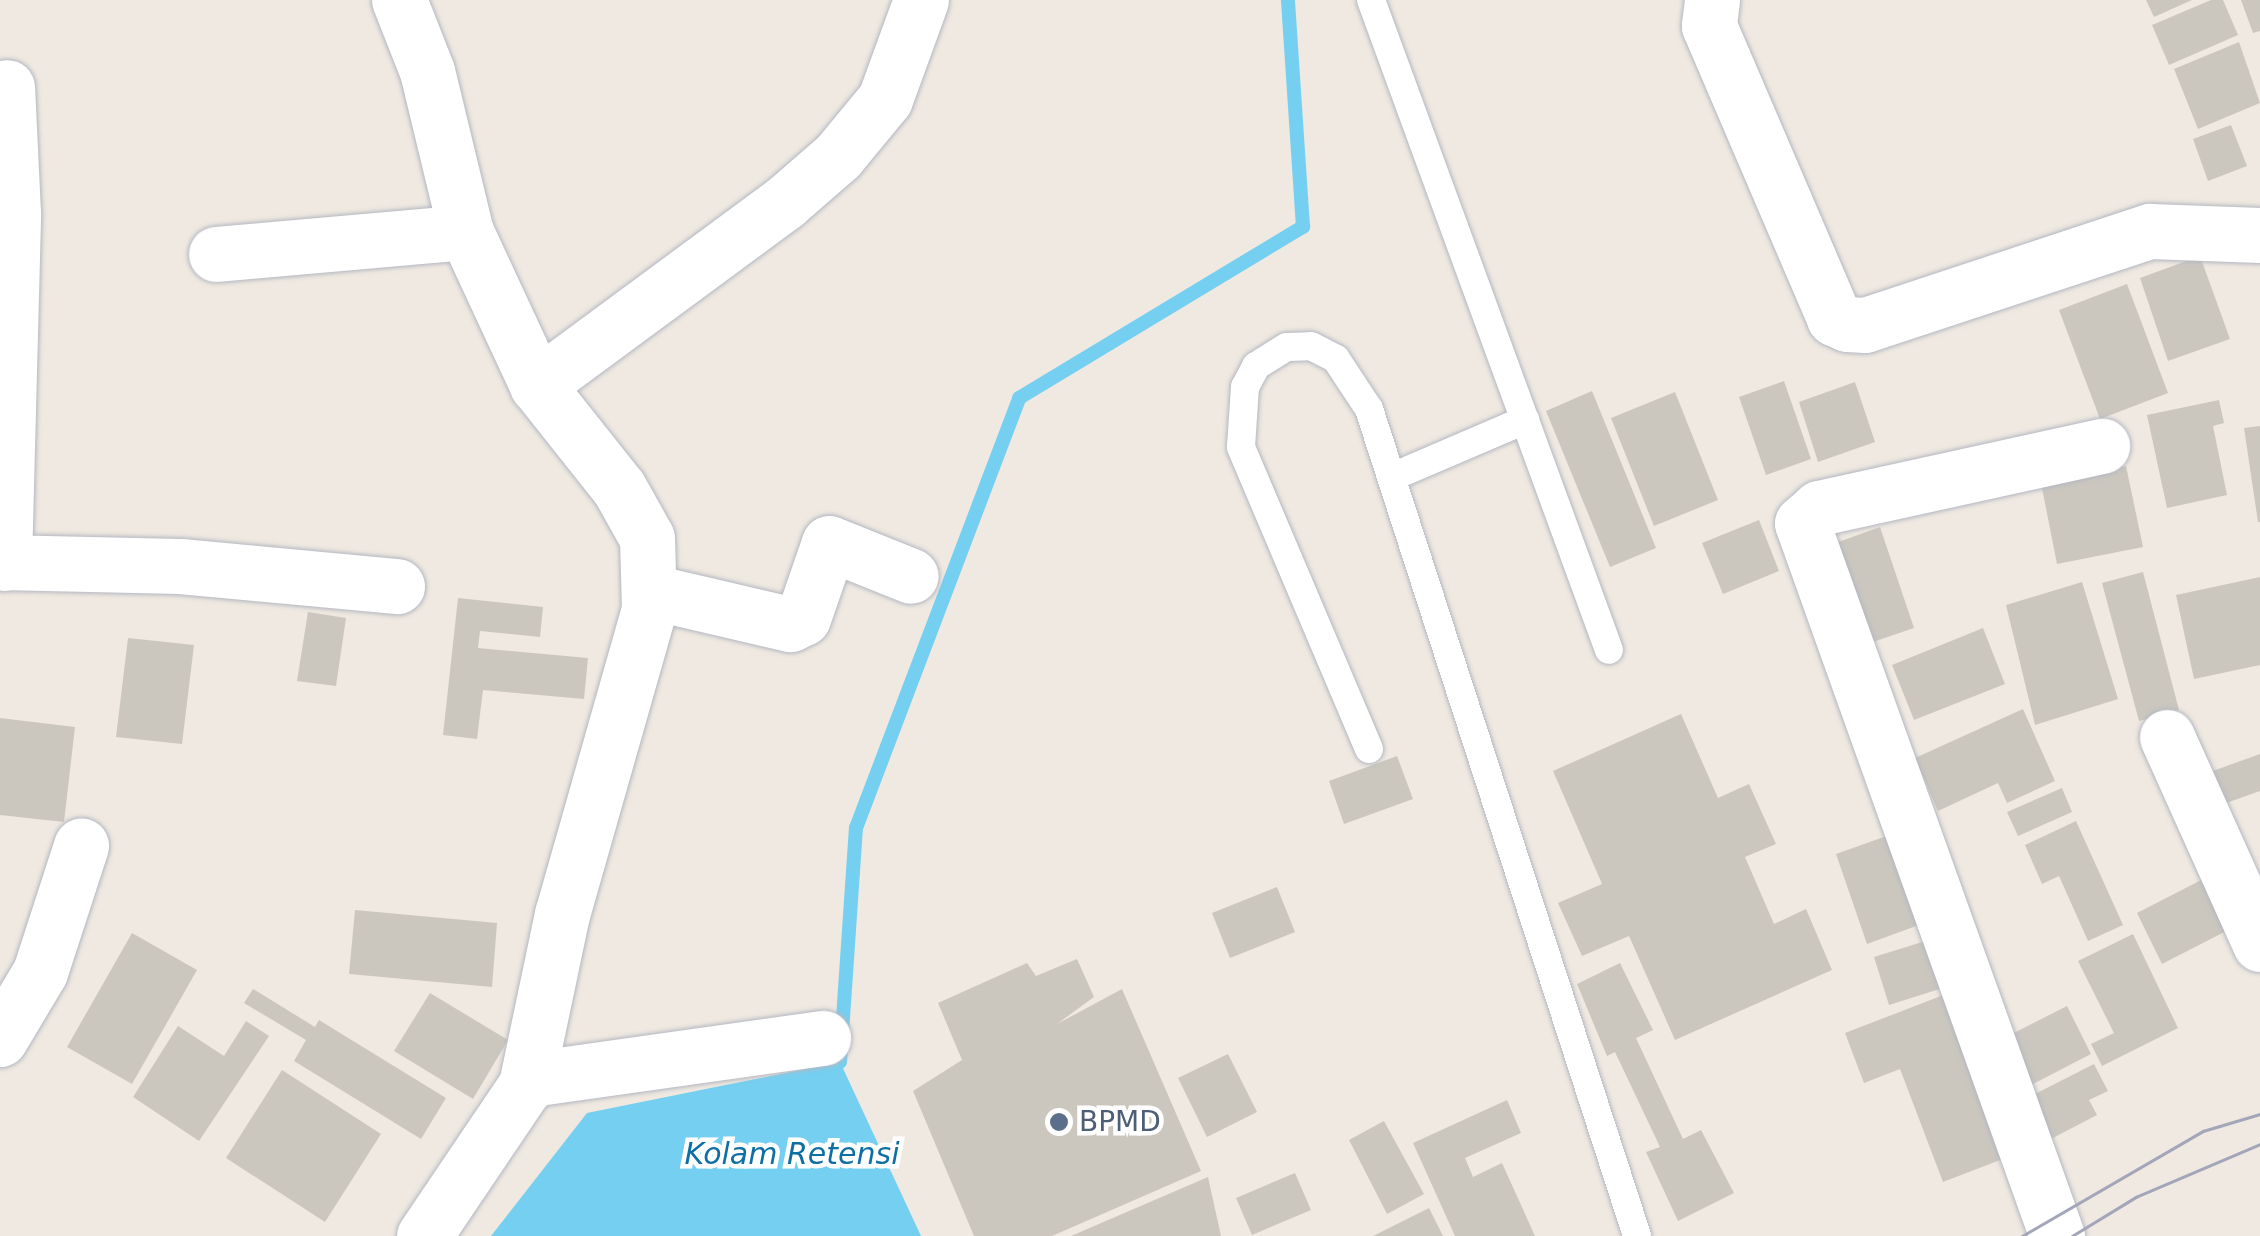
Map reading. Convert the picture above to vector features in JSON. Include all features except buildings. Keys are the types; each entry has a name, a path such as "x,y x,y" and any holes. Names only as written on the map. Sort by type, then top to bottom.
{"street":[{"path":"398,0 427,71 466,232 537,384 620,488 647,538 652,592 562,914 526,1085 424,1236"},
{"path":"537,384 784,204 838,156 884,99 921,0"},
{"path":"1712,0 1708,17 1715,41 1834,318 1847,324 1866,325 2150,231 2260,235"},
{"path":"7,88 13,213 2,562 180,566 397,586"},
{"path":"216,254 466,232"},
{"path":"2057,1236 1802,523 1819,508 2102,446"},
{"path":"652,592 790,624 803,618 829,543 911,576"},
{"path":"2167,737 2260,944"},
{"path":"0,1039 40,972 81,846"},
{"path":"526,1085 550,1073 823,1038"}],"lane":[{"path":"1371,0 1609,650"},
{"path":"1369,749 1242,446 1244,387 1256,366 1287,348 1311,346 1336,359 1370,409 1638,1236"},
{"path":"1392,477 1525,420"}],"water":[{"name":"Kolam Retensi","path":"840,1062 921,1236 491,1236 587,1113"}],"waterway":[{"path":"840,1062 856,828 1019,398 1303,227 1288,0"}],"tram line":[{"path":"2022,1236 2203,1131 2260,1114"},
{"path":"2072,1236 2136,1197 2260,1144"}],"place":[{"name":"BPMD","path":"1059,1122"}]}
